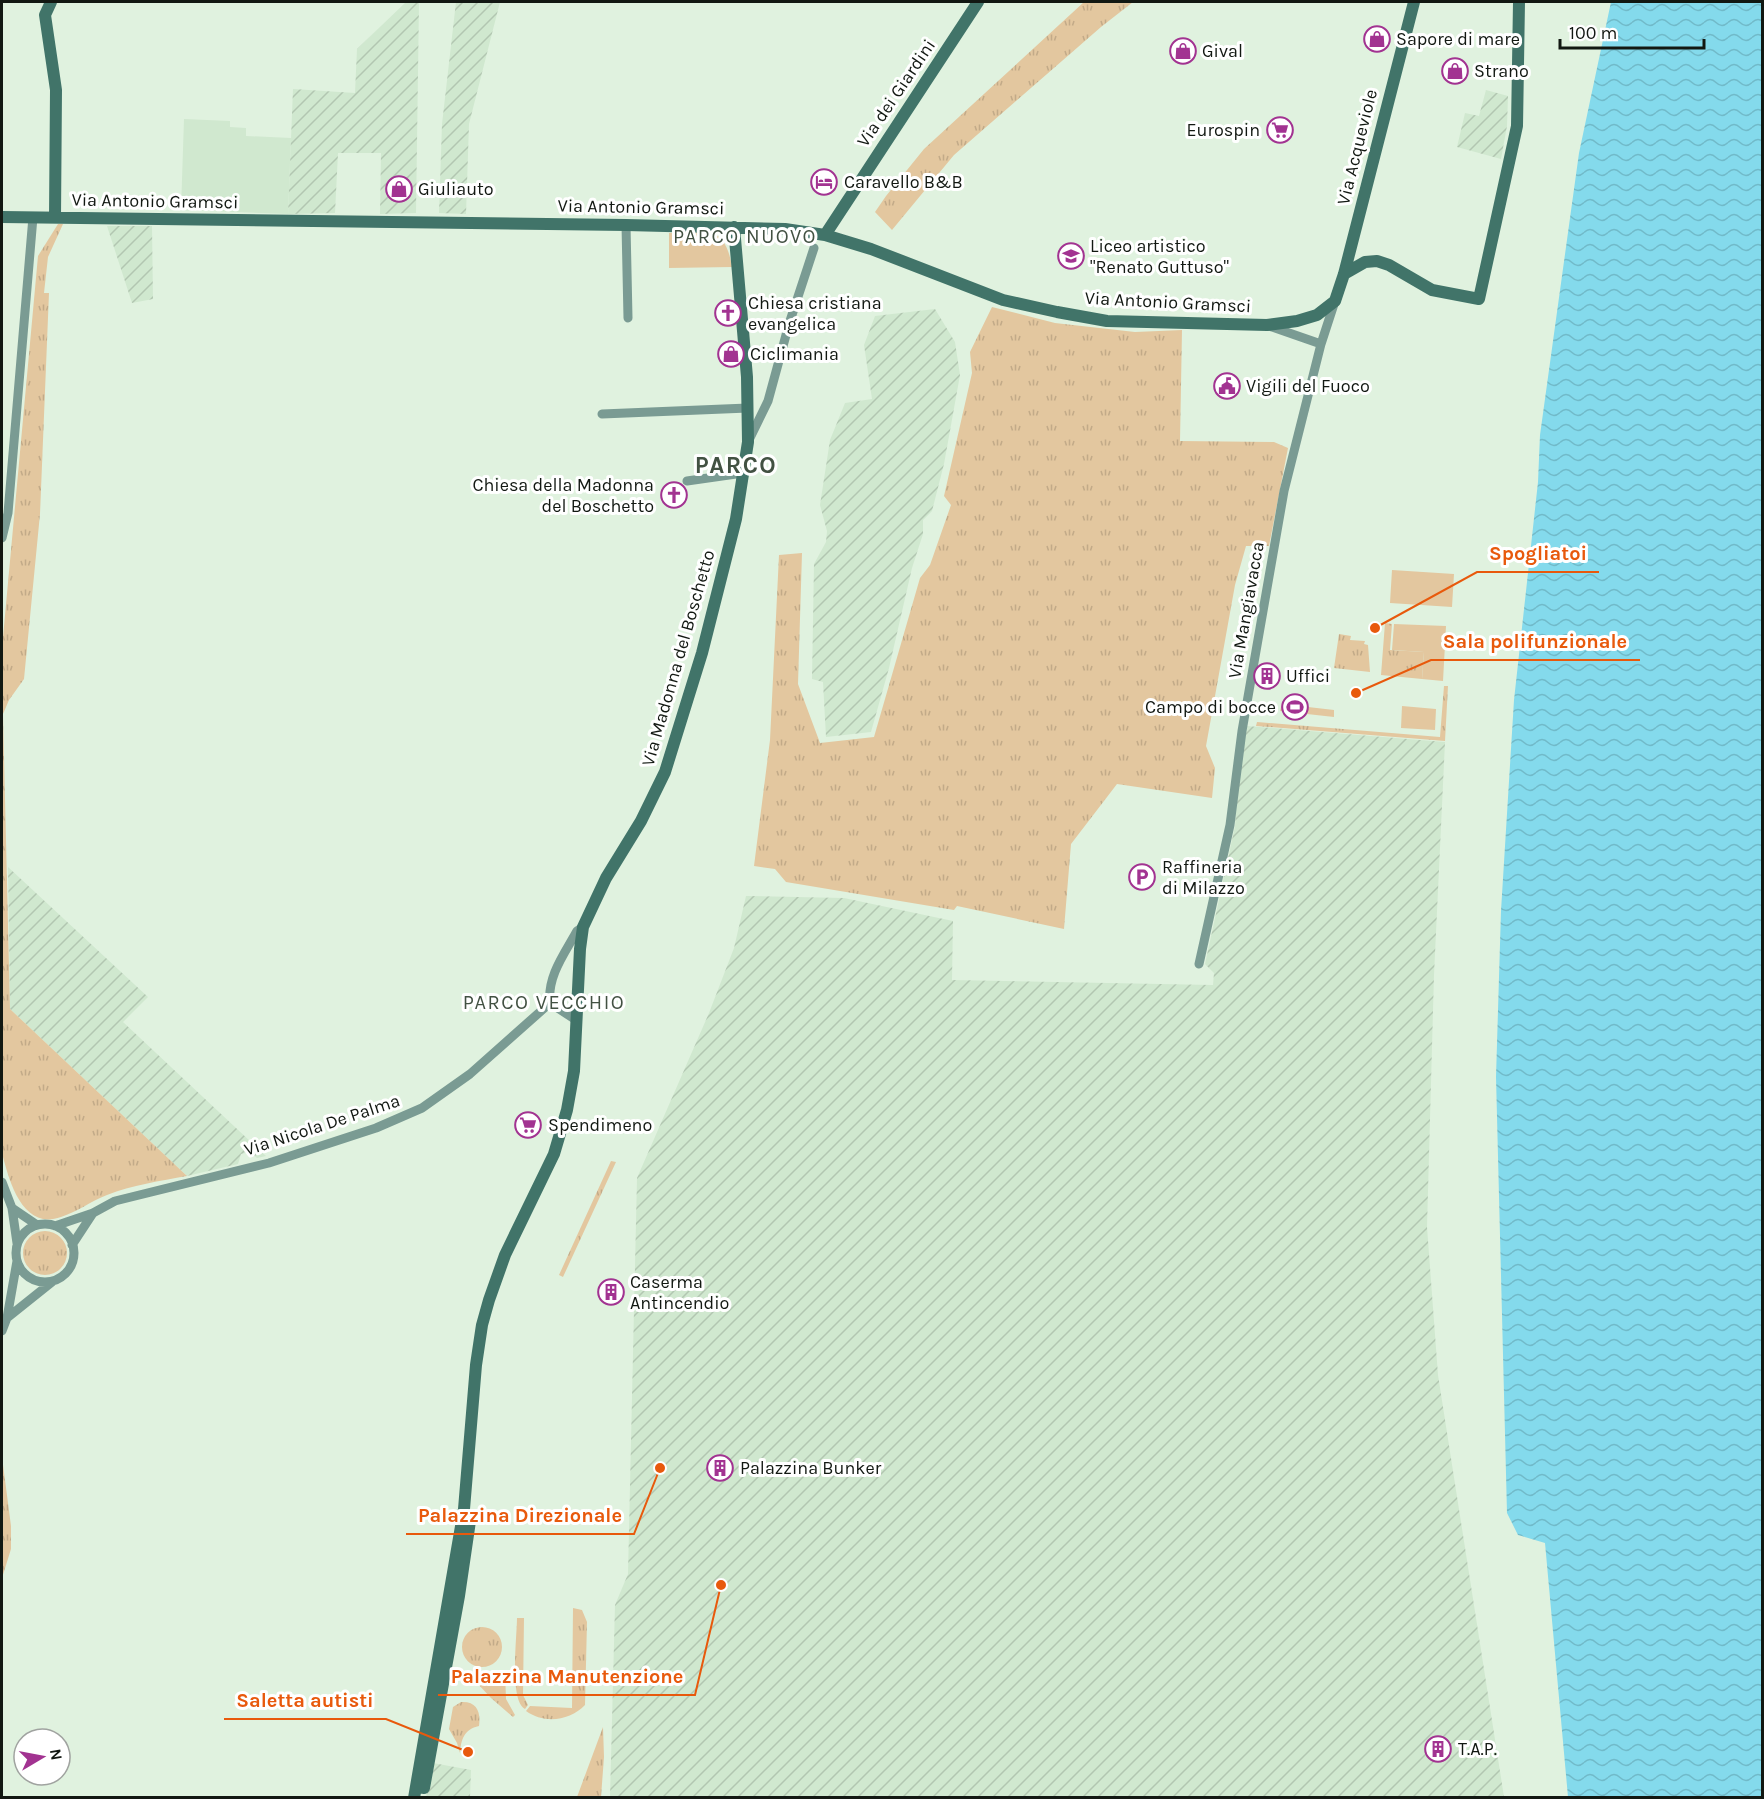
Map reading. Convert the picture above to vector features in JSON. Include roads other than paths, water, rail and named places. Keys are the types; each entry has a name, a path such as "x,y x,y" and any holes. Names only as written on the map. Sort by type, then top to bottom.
{"main road":[{"path":"51,2 45,15 56,90 55,217"},
{"name":"Via dei Giardini","path":"825,235 978,2"},
{"name":"Via Acqueviole","path":"1335,301 1344,274 1414,2"},
{"path":"1344,274 1365,262 1377,261 1432,290 1479,299 1517,126 1519,2"},
{"name":"Via Antonio Gramsci","path":"2,217 785,229 825,235 871,249 1003,300 1107,321 1267,325 1317,315 1335,301"},
{"name":"Via Madonna del Boschetto","path":"414,1797 460,1533 482,1325 505,1255 554,1154 561,1134 574,1071 580,949 584,927 606,878 654,795 671,754 702,653 736,519 748,442 748,408 734,227"},
{"name":"Via Madonna del Boschetto","path":"422,1797 438,1718 468,1537 473,1489 472,1424"}],"street":[{"path":"2,538 8,513 33,217"},
{"path":"626,225 628,318"},
{"path":"748,442 768,401 789,324 814,248"},
{"name":"Via Mangiavacca","path":"1199,964 1230,825 1235,770 1284,491 1321,344 1335,301"},
{"name":"Via Antonio Gramsci","path":"1267,325 1321,344"},
{"path":"602,414 748,408"},
{"path":"687,481 743,473"},
{"path":"576,1020 550,1003 549,989 553,976 576,931 584,927"},
{"name":"Via Nicola De Palma","path":"55,1226 93,1213 115,1201 269,1163 376,1128 422,1108 470,1074 550,1003"},
{"path":"2,1182 12,1208 17,1243 17,1261 7,1318 2,1331"},
{"path":"12,1208 37,1225"},
{"path":"72,1245 93,1213"},
{"path":"17,1243 28,1229 37,1225 55,1226 69,1237 74,1254 67,1271 61,1278 44,1282 27,1276 17,1261"},
{"path":"7,1318 52,1281"}],"water":[{"path":"1611,2 1762,2 1762,1797 1568,1797 1545,1543 1518,1535 1507,1513 1496,1077 1501,911 1514,700 1538,482 1540,435 1579,153"}],"place":[{"name":"Sapore di mare","path":"1377,39"},
{"name":"Gival","path":"1183,51"},
{"name":"Strano","path":"1455,71"},
{"name":"Eurospin","path":"1280,130"},
{"name":"Caravello B&B","path":"824,182"},
{"name":"Giuliauto","path":"399,189"},
{"name":"Liceo artistico \"Renato Guttuso\"","path":"1071,256"},
{"name":"Chiesa cristiana evangelica","path":"728,313"},
{"name":"Ciclimania","path":"731,354"},
{"name":"Vigili del Fuoco","path":"1227,386"},
{"name":"Chiesa della Madonna del Boschetto","path":"674,495"},
{"name":"Spogliatoi","path":"1375,628"},
{"name":"Uffici","path":"1267,676"},
{"name":"Sala polifunzionale","path":"1356,693"},
{"name":"Campo di bocce","path":"1295,707"},
{"name":"Raffineria di Milazzo","path":"1142,877"},
{"name":"Spendimeno","path":"528,1125"},
{"name":"Caserma Antincendio","path":"611,1292"},
{"name":"Palazzina Direzionale","path":"660,1468"},
{"name":"Palazzina Bunker","path":"720,1468"},
{"name":"Palazzina Manutenzione","path":"721,1585"},
{"name":"T.A.P.","path":"1438,1749"},
{"name":"Saletta autisti","path":"468,1752"}],"district":[{"name":"PARCO NUOVO","path":"745,236"},
{"name":"PARCO","path":"736,465"},
{"name":"PARCO VECCHIO","path":"544,1002"}]}
